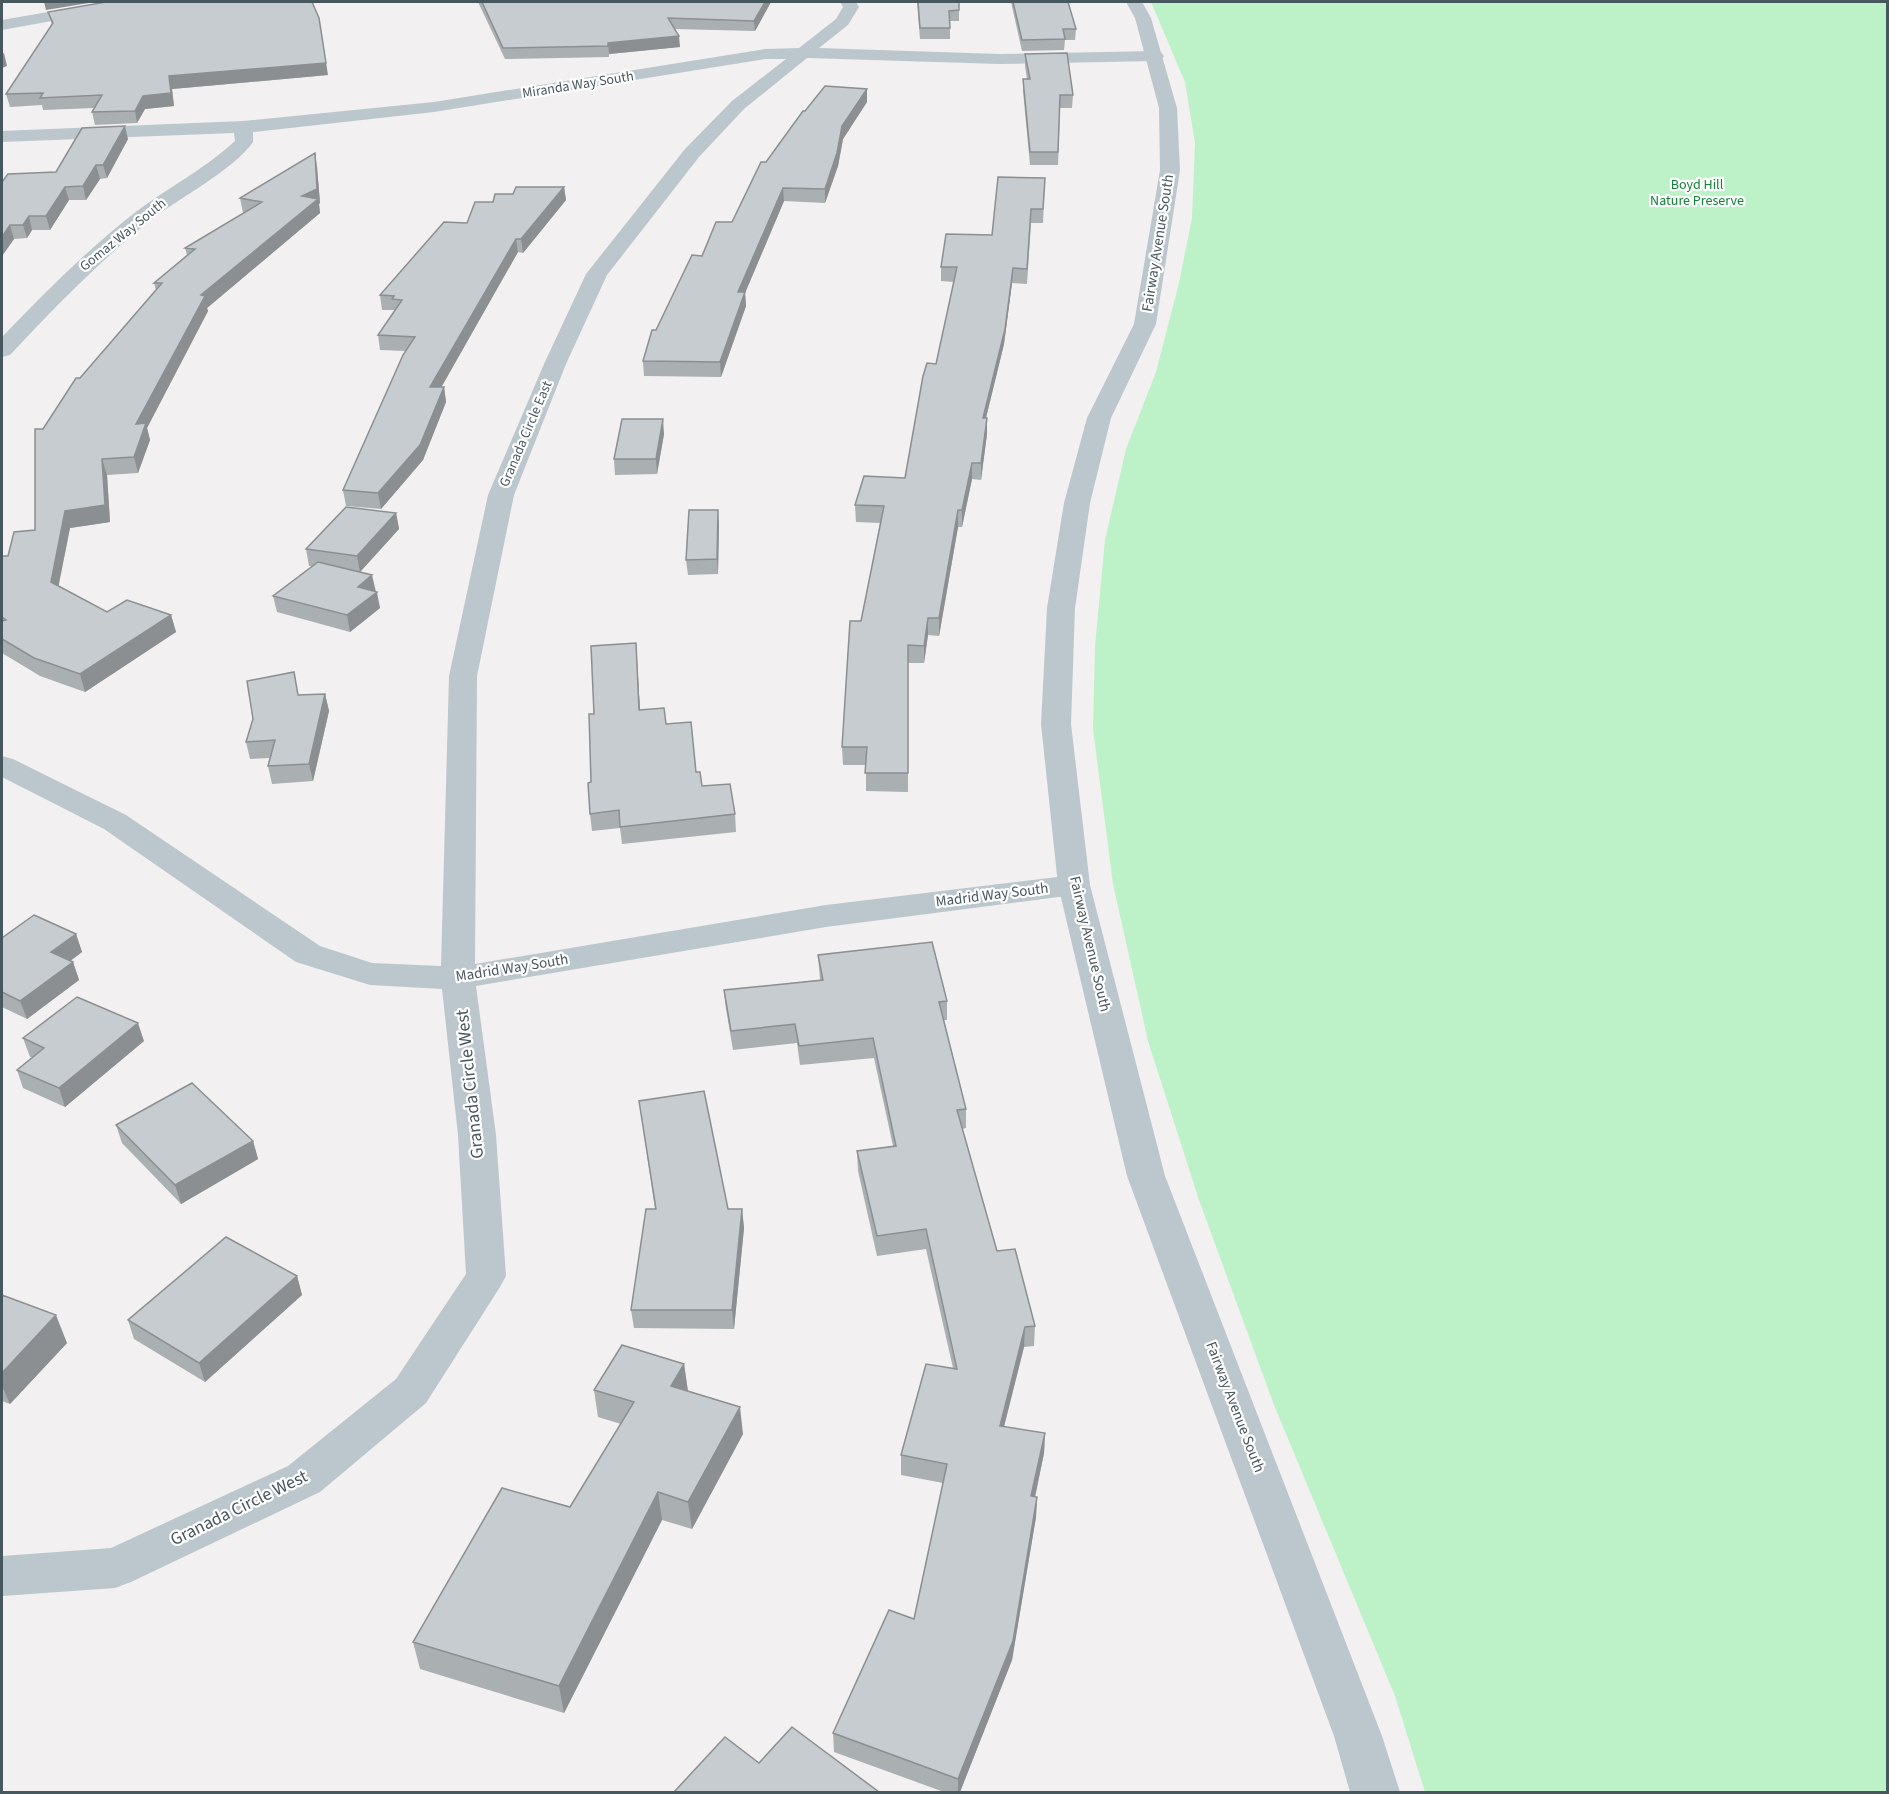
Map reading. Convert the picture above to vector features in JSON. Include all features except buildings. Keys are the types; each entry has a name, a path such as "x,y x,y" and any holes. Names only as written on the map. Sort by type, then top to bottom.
{"street":[{"path":"2,25 129,2"},
{"name":"Granada Circle East","path":"458,978 463,676 501,495 555,364 597,274 692,153 738,105 842,22 851,7 848,2"},
{"name":"Fairway Avenue South","path":"1134,2 1143,18 1168,108 1170,170 1145,324 1098,418 1077,503 1061,608 1056,724 1074,885 1146,1176 1350,1714 1375,1792"},
{"name":"Miranda Way South","path":"2,136 243,127 434,107 765,54 999,59 1155,56"},
{"name":"Gomaz Way South","path":"2,350 73,276 164,201 229,158 244,142 243,127"},
{"name":"Madrid Way South","path":"2,765 115,822 308,954 370,974 458,978 826,916 1074,885"},
{"name":"Granada Circle West","path":"2,1576 115,1568 304,1479 411,1391 486,1276 477,1135 458,978"}],"green space":[{"name":"Boyd Hill Nature Preserve","path":"1151,2 1887,2 1887,1792 1425,1792 1395,1696 1274,1405 1199,1200 1148,1041 1113,884 1093,729 1095,646 1105,540 1126,449 1156,372 1179,283 1192,218 1195,143 1185,82"}]}
